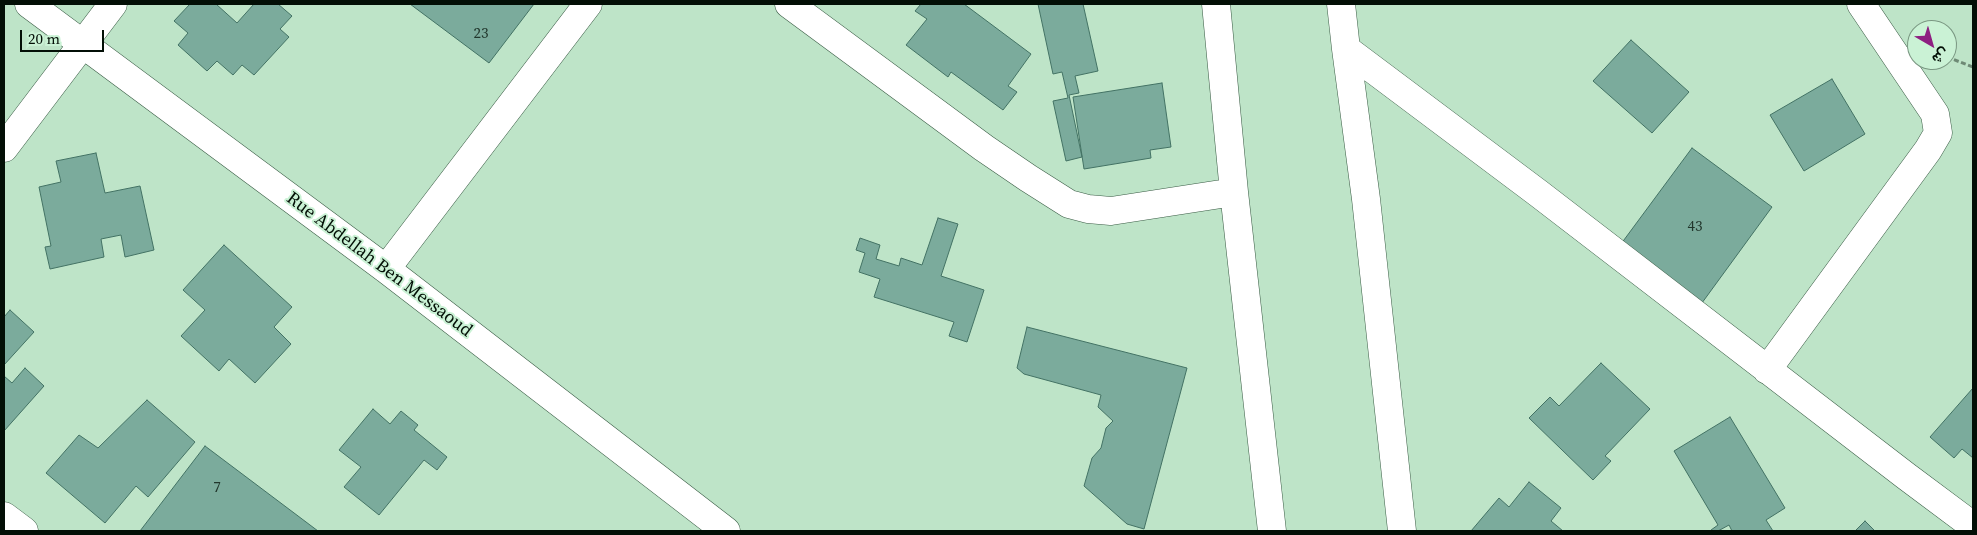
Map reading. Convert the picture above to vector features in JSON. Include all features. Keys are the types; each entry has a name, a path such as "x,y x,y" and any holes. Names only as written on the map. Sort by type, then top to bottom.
{"street":[{"name":"Rue Abdellah Ben Messaoud","path":"29,4 386,269 726,531"},
{"path":"4,148 113,4"},
{"path":"386,269 588,4"},
{"path":"789,4 984,148 1069,204 1088,209 1111,211 1234,192"},
{"path":"1216,4 1234,192 1272,531"},
{"path":"1341,4 1368,209 1402,531"},
{"path":"1767,370 1928,150 1938,133 1935,114 1861,4"},
{"path":"1346,49 1538,192 1767,370 1973,526"},
{"path":"4,516 24,531"}],"path":[{"path":"1957,60 1973,67"}],"building":[{"path":"190,4 216,4 237,23 254,4 278,4 292,16 280,29 289,37 254,75 242,65 233,75 217,61 207,71 178,45 188,33 174,21"},
{"path":"410,4 534,4 489,63"},
{"path":"921,4 964,4 1031,54 1008,86 1017,92 1003,110 951,72 948,77 906,45 927,19 915,11"},
{"path":"1038,4 1083,4 1098,71 1075,76 1079,93 1069,95 1082,157 1066,161 1053,101 1068,98 1062,72 1053,74"},
{"path":"1631,40 1689,92 1652,133 1593,81"},
{"path":"1832,79 1865,134 1804,171 1770,115"},
{"path":"1162,83 1171,147 1150,150 1151,158 1084,169 1073,97"},
{"path":"1692,148 1772,207 1699,307 1618,248"},
{"path":"96,153 105,193 140,186 154,250 125,257 121,235 101,239 104,257 50,269 45,247 51,246 39,187 61,182 56,161"},
{"path":"938,218 958,224 941,276 984,290 967,342 949,336 954,322 874,297 880,279 859,272 865,253 856,250 860,238 880,245 876,259 899,266 901,258 922,265"},
{"path":"224,245 292,307 274,327 291,344 255,383 229,359 219,371 181,336 205,310 183,290"},
{"path":"10,310 34,332 4,365 4,317"},
{"path":"1027,327 1187,368 1144,529 1127,524 1084,486 1092,458 1101,448 1106,428 1113,421 1098,407 1101,395 1024,374 1017,368"},
{"path":"1601,363 1650,409 1605,456 1611,461 1593,480 1529,418 1550,397 1559,406"},
{"path":"25,368 44,386 4,431 4,376 12,383"},
{"path":"1973,388 1973,458 1962,449 1954,458 1930,437"},
{"path":"147,400 195,442 148,497 136,486 105,523 46,473 79,435 98,448"},
{"path":"373,409 390,424 401,411 418,425 414,430 447,457 437,470 424,460 379,515 344,487 361,467 339,450"},
{"path":"1730,417 1785,508 1766,520 1773,531 1732,531 1729,525 1718,531 1712,531 1718,525 1674,451"},
{"path":"205,446 318,531 140,531"},
{"path":"1529,482 1561,508 1551,521 1563,531 1471,531 1499,498 1509,507"},
{"path":"1865,521 1875,531 1855,531"}]}
